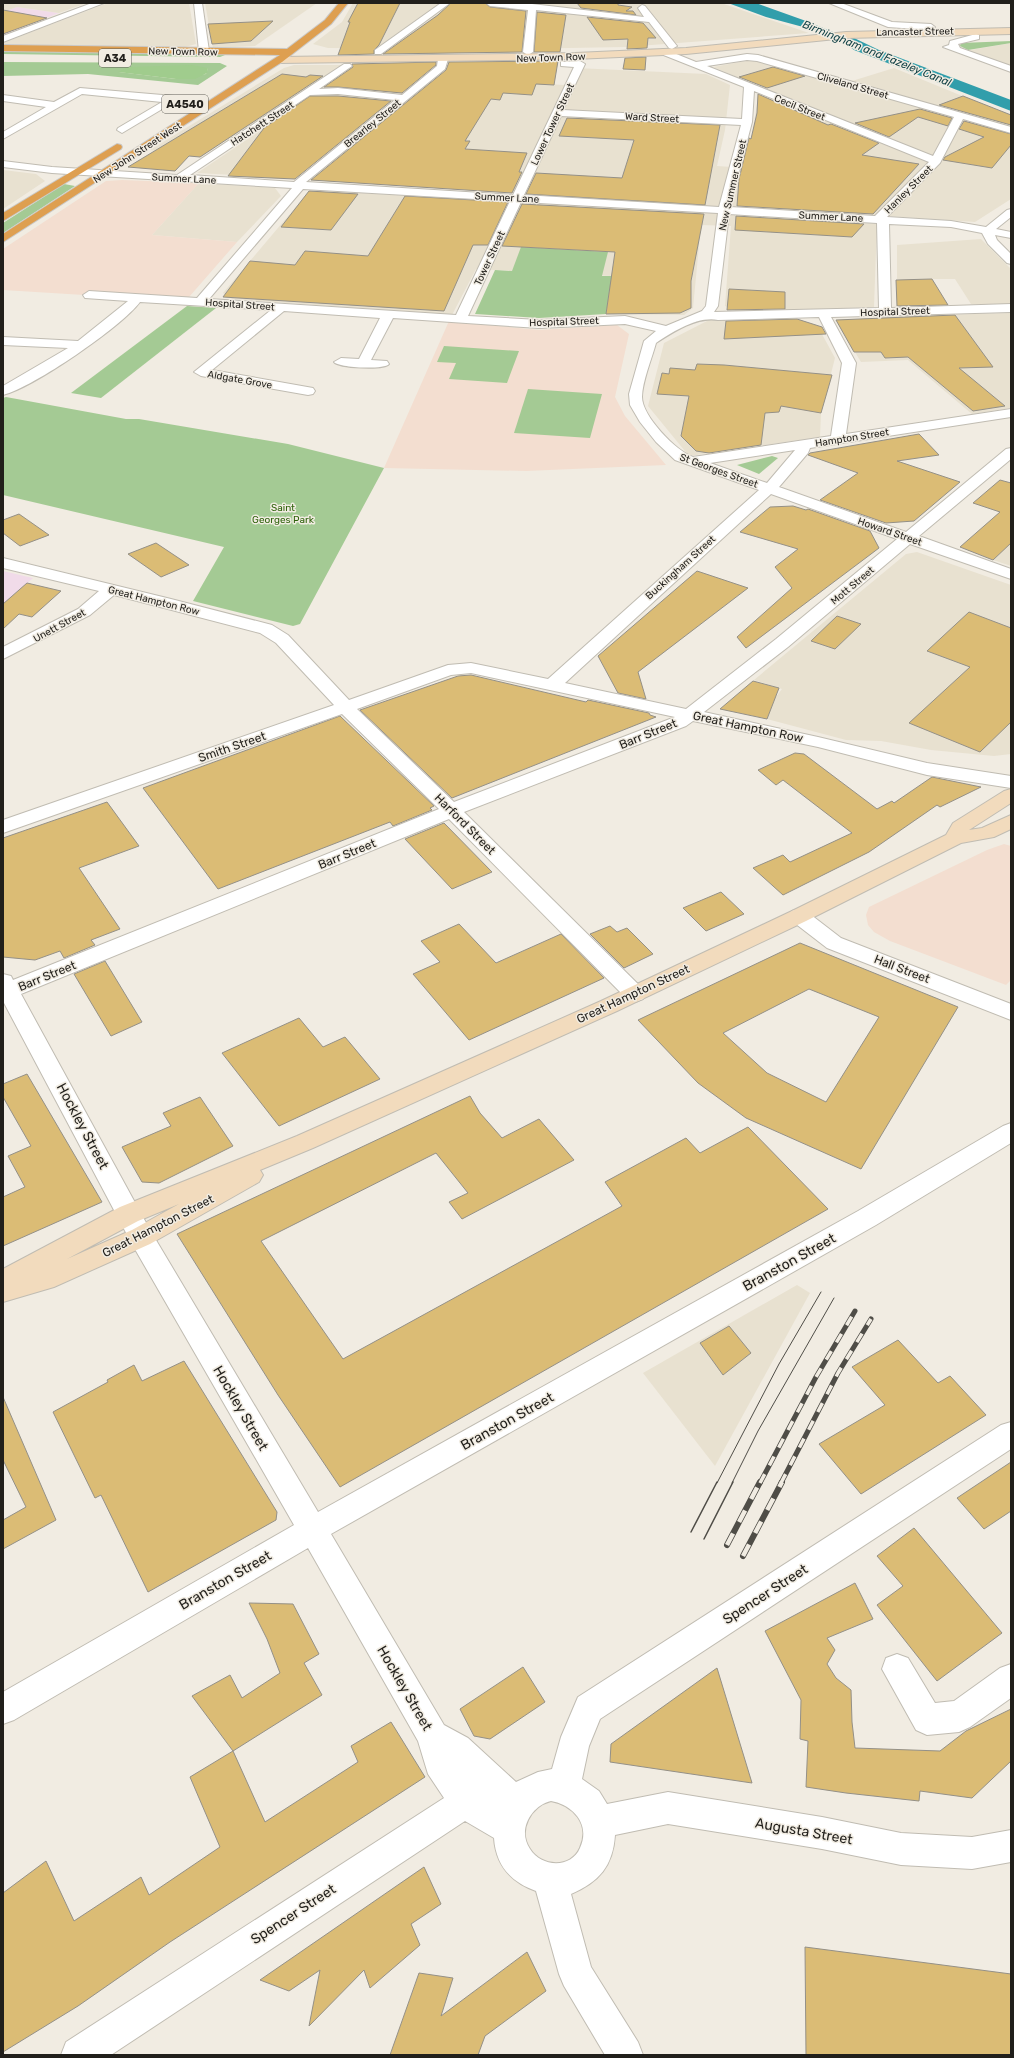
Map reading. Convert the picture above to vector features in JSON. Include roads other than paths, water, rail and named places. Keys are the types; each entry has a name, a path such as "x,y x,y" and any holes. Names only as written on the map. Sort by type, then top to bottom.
{"highway":[{"name":"A4540","path":"290,52 328,22 344,3"},
{"path":"253,60 278,43"},
{"name":"New Town Row","path":"3,48 204,48 266,51"},
{"name":"A34","path":"266,51 290,52"},
{"name":"New John Street West","path":"3,239 290,52"},
{"name":"New Town Row","path":"3,57 253,60"},
{"name":"A34","path":"253,60 279,60"},
{"name":"New John Street West","path":"3,218 129,140"}],"main road":[{"path":"891,31 931,27 1011,25"},
{"name":"Lancaster Street","path":"820,35 891,31 1011,28"},
{"name":"Lancaster Street","path":"839,34 1011,32"},
{"path":"909,34 976,37 1011,36"},
{"name":"New Town Row","path":"279,60 584,56 669,51 820,35"},
{"name":"New Town Row","path":"290,52 669,51"},
{"path":"528,52 529,54 584,56"},
{"name":"Great Hampton Street","path":"956,838 956,833 960,827 1011,796"},
{"name":"Great Hampton Street","path":"3,1281 135,1226 217,1196 305,1142 635,994 799,916 956,838 987,833 1008,826"},
{"name":"Great Hampton Street","path":"3,1291 45,1280 135,1226"}],"street":[{"path":"3,39 100,3"},
{"path":"198,3 204,48"},
{"path":"378,52 446,3"},
{"path":"490,3 650,20"},
{"path":"638,3 669,51"},
{"path":"833,3 879,21 901,26 931,27"},
{"path":"528,52 532,7"},
{"path":"872,32 883,28 885,25 879,21"},
{"path":"976,37 953,43 952,48 1011,69"},
{"name":"Cecil Street","path":"669,51 694,65 936,161"},
{"name":"Cliveland Street","path":"694,65 746,57 758,58 1011,130"},
{"name":"Brearley Street","path":"201,301 298,185 442,67 442,59"},
{"name":"Lower Tower Street","path":"517,198 580,64 564,64"},
{"name":"Hatchett Street","path":"179,178 310,92 345,67 332,67"},
{"name":"New Summer Street","path":"706,314 712,306 723,214 726,210 747,122 749,101 748,86"},
{"path":"310,92 338,90 404,98"},
{"path":"3,136 55,104 80,91 176,103 122,130"},
{"path":"749,101 775,97"},
{"path":"3,98 55,104"},
{"name":"Ward Street","path":"557,113 747,122"},
{"name":"Hanley Street","path":"881,219 936,161 960,116"},
{"name":"Summer Lane","path":"3,164 77,172 881,219 951,224 991,230 1011,235"},
{"name":"Tower Street","path":"462,318 517,198"},
{"path":"1011,212 992,226 988,233 989,238 1011,260"},
{"path":"881,219 885,312"},
{"name":"Hospital Street","path":"89,295 389,313 539,324 625,320 667,330 706,314 718,316 1011,308"},
{"path":"3,391 33,376 82,346 121,313 136,298"},
{"name":"Aldgate Grove","path":"280,307 279,310 201,372 308,391"},
{"path":"363,363 389,313"},
{"path":"823,313 849,363 838,439"},
{"name":"St Georges Street","path":"667,330 650,341 635,398 646,420 671,451 692,462 769,488"},
{"path":"3,341 82,346"},
{"path":"341,362 382,364"},
{"name":"Hampton Street","path":"692,462 1011,413"},
{"name":"Buckingham Street","path":"552,685 769,488 803,450 802,445"},
{"name":"Mott Street","path":"691,714 782,643 1011,452"},
{"name":"Howard Street","path":"769,488 1011,574"},
{"name":"Great Hampton Row","path":"3,563 266,628 282,639 297,654"},
{"name":"Unett Street","path":"3,654 84,612 111,589"},
{"name":"Harford Street","path":"297,654 346,707 635,994"},
{"name":"Great Hampton Row","path":"461,667 691,714 818,742 927,769 1011,782"},
{"name":"Smith Street","path":"3,827 448,670 461,667"},
{"name":"Barr Street","path":"5,989 680,722 691,714"},
{"path":"818,742 880,749 994,770 1011,769"},
{"name":"Hall Street","path":"799,916 834,943 1011,1012"},
{"name":"Hockley Street","path":"5,989 135,1226 433,1736 457,1749 513,1817"},
{"name":"Branston Street","path":"3,1709 312,1530 867,1218 1011,1132"},
{"name":"Spencer Street","path":"565,1786 573,1743 589,1708 1011,1434"},
{"path":"897,1669 927,1719 958,1716 1011,1679"},
{"path":"433,1736 439,1762 467,1804 513,1817"},
{"path":"551,1785 565,1786 576,1791 586,1799 593,1809 598,1822 599,1836 597,1850 590,1863 580,1873 567,1879 550,1880 526,1870 517,1858 511,1844 513,1817 526,1794 538,1788 551,1785"},
{"name":"Spencer Street","path":"79,2055 450,1810 467,1804"},
{"name":"Augusta Street","path":"598,1822 668,1808 822,1833 901,1849 972,1853 1011,1846"},
{"path":"550,1880 576,1974 625,2055"}],"water":[{"name":"Birmingham and Fazeley Canal","path":"728,3 756,3 845,37 854,38 879,50 1011,100 1011,111 854,50 837,38 818,31 766,17"}],"tram line":[{"path":"717,1483 779,1364 821,1292"},
{"path":"732,1483 758,1431 834,1298"},
{"path":"691,1532 717,1482"},
{"path":"704,1539 733,1482"}],"railway":[{"path":"760,1483 816,1377 855,1311"},
{"path":"781,1483 838,1373 871,1319"},
{"path":"727,1545 760,1482"},
{"path":"743,1556 782,1482"}],"park label":[{"name":"Saint Georges Park","path":"283,512"}]}
